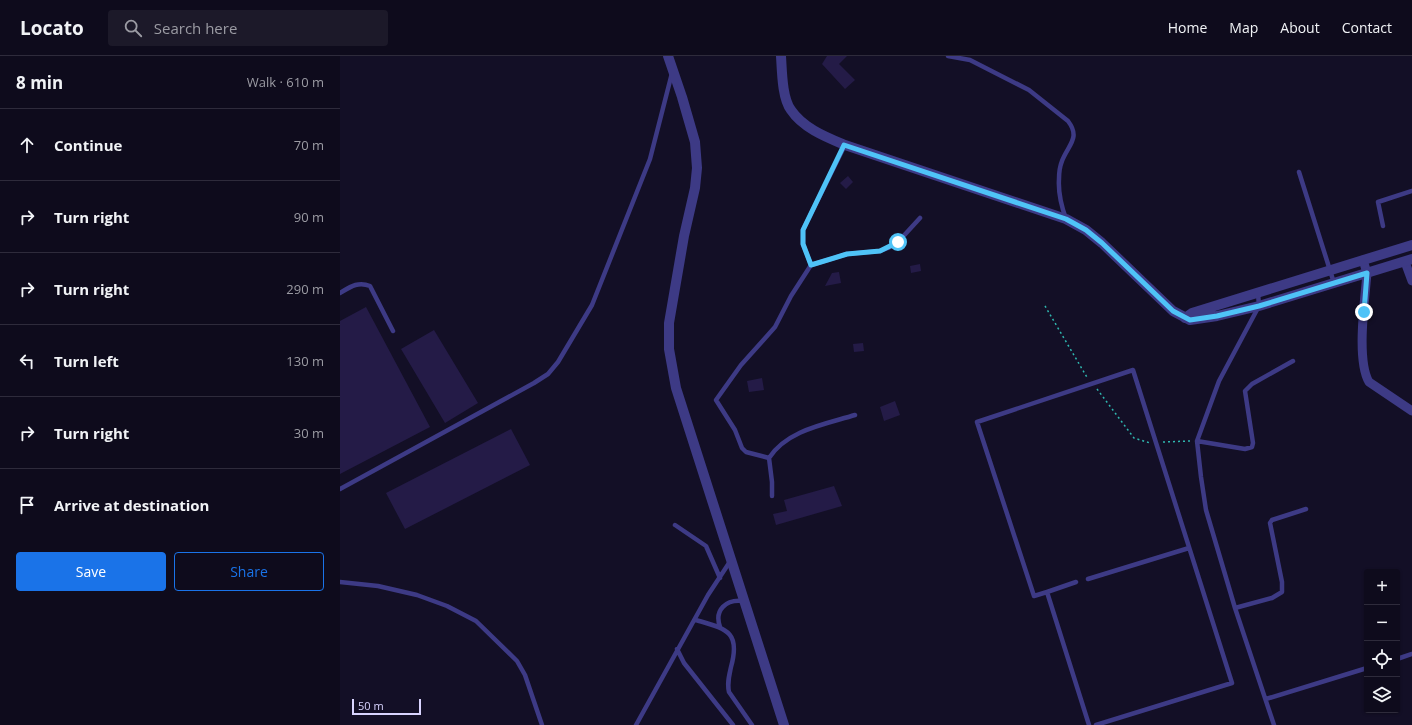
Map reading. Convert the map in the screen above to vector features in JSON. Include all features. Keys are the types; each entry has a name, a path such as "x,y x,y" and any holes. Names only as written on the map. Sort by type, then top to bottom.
{"street":[{"path":"668,56 695,142 697,168 695,188 684,236 669,323 669,349 676,388 784,725"},
{"path":"781,56 784,89 790,110 820,134 844,145 1066,219 1086,230 1102,243 1173,311 1190,320 1200,320 1259,306 1408,260 1412,281"},
{"path":"1185,318 1192,313 1412,245"},
{"path":"1363,260 1367,273 1363,354 1365,375 1369,382 1412,411"}],"lane":[{"path":"948,56 970,60 1029,90 1068,121 1073,128 1073,140 1062,161 1059,179 1059,198 1066,219"},
{"path":"340,490 534,383 548,374 558,362 592,305 650,159 672,71"},
{"path":"811,265 803,244 803,230 844,145"},
{"path":"1299,172 1334,283"},
{"path":"1383,226 1378,202 1412,191"},
{"path":"770,458 746,452 742,448 735,430 716,403 716,398 741,365 775,327 791,296 811,265 847,254 880,251 888,248 898,242 920,218"},
{"path":"340,293 355,284 363,283 370,286 393,331"},
{"path":"1258,293 1259,306 1219,381 1198,441 1200,477 1206,510 1235,608 1274,725"},
{"path":"1198,441 1245,449 1252,447 1253,443 1245,391 1252,384 1292,361"},
{"path":"1076,582 1034,596 977,422 1133,370 1232,683 1096,725"},
{"path":"772,496 770,458 773,452 795,434 855,415"},
{"path":"1235,608 1272,598 1282,592 1282,582 1270,523 1272,520 1306,509"},
{"path":"675,525 706,546 720,578"},
{"path":"1088,579 1189,548"},
{"path":"636,725 677,649 696,620 708,594 731,560"},
{"path":"340,582 378,586 417,595 447,606 476,621 517,661 525,675 542,725"},
{"path":"1047,592 1089,725"},
{"path":"720,627 718,616 721,608 727,602 745,602"},
{"path":"696,620 720,627 731,634 735,644 727,686 729,692 752,725"},
{"path":"677,649 684,663 733,725"},
{"path":"1400,658 1412,654"},
{"path":"1266,699 1364,669"}],"path":[{"path":"1045,306 1092,383"},
{"path":"1096,389 1134,438 1148,443 1155,443"},
{"path":"1162,442 1198,441"}],"building":[{"path":"827,56 847,56 839,64 855,80 845,89 822,64"},
{"path":"848,176 853,182 846,189 840,183"},
{"path":"920,264 921,271 911,273 910,266"},
{"path":"839,272 841,283 825,286 832,273"},
{"path":"366,307 430,427 340,474 340,321"},
{"path":"434,330 478,403 445,423 401,349"},
{"path":"863,343 864,351 854,352 853,344"},
{"path":"762,378 764,390 749,392 747,381"},
{"path":"895,401 900,415 884,421 880,407"},
{"path":"511,429 530,465 405,529 386,493"},
{"path":"834,486 842,506 776,525 773,514 787,511 784,500"}],"route":[{"path":"898,242 880,251 847,254 811,265 803,244 803,230 844,145 1066,219 1086,230 1102,243 1173,311 1190,320 1200,320 1259,306 1367,273 1364,312"}]}
